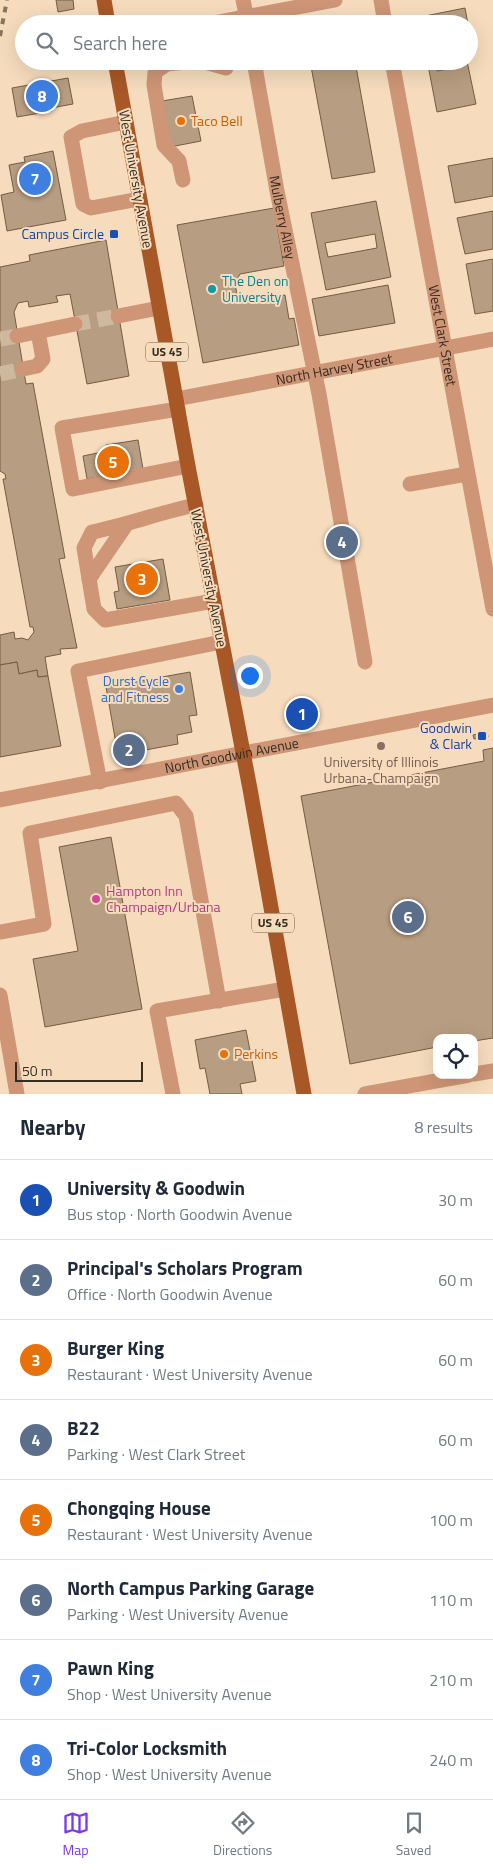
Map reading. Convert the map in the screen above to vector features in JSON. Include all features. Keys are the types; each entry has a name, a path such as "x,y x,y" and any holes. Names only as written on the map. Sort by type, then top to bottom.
{"main road":[{"path":"104,0 106,15"},
{"name":"West University Avenue","path":"117,70 304,1094"}],"street":[{"path":"243,0 246,15"},
{"path":"269,15 335,0"},
{"path":"381,0 384,15"},
{"path":"158,70 155,72 154,85 164,145 179,161 183,180"},
{"name":"Mulberry Alley","path":"256,70 277,191 314,373 365,662"},
{"name":"West Clark Street","path":"394,70 493,609"},
{"path":"126,122 82,131 71,137 83,204 91,208 139,199"},
{"path":"118,316 160,308"},
{"path":"17,336 75,324"},
{"path":"23,370 37,366 43,359 38,332"},
{"name":"North Harvey Street","path":"188,466 73,489 62,428 314,373 493,339"},
{"path":"410,484 467,474"},
{"path":"196,505 168,511 126,525 92,532 84,548 94,609 105,620 214,601"},
{"path":"89,578 126,525"},
{"path":"100,782 78,671 221,642"},
{"name":"North Goodwin Avenue","path":"0,800 493,705"},
{"path":"0,932 44,924 30,833 176,804 186,816 219,1001"},
{"path":"173,1094 157,1011 284,989"},
{"path":"0,996 17,1094"},
{"path":"478,1073 493,1071"},
{"path":"366,1094 442,1087 460,1079"}],"building":[{"path":"56,0 73,0 74,9 58,12"},
{"path":"465,8 466,15 430,15"},
{"path":"312,70 357,70 375,172 332,179"},
{"path":"429,70 469,70 476,104 437,112"},
{"path":"68,78 73,104 51,108 52,111 17,117 12,88"},
{"name":"Taco Bell","path":"192,96 201,141 170,147 162,101"},
{"path":"53,151 66,220 7,231 1,195 14,192 9,165 25,162 24,157"},
{"path":"493,158 493,196 455,203 448,166"},
{"path":"376,201 391,277 326,290 311,213","holes":["375,234 377,248 328,257 325,243"]},
{"name":"The Den on University","path":"274,208 284,266 240,274 235,283 237,295 246,300 285,295 289,319 294,318 299,345 203,363 177,225"},
{"path":"493,211 493,249 465,254 457,218"},
{"path":"106,240 129,376 87,384 70,294 56,296 58,302 29,307 28,301 18,303 14,312 26,384 33,383 65,558 59,559 77,648 60,649 61,654 45,657 48,676 38,677 37,670 19,674 17,662 0,665 0,635 14,632 15,639 22,638 28,640 34,632 33,627 30,627 3,479 6,479 5,474 0,471 0,267 30,261 29,255"},
{"path":"493,259 493,311 475,314 466,264"},
{"path":"388,285 395,323 319,336 312,299"},
{"path":"138,440 143,469 87,479 83,456 107,451 106,445"},
{"path":"163,559 170,600 117,609 114,592 119,591 115,567"},
{"path":"17,662 19,674 37,670 38,677 48,676 61,746 0,757 0,665"},
{"path":"190,672 197,715 189,716 192,732 177,735 178,744 118,755 106,687"},
{"path":"487,732 488,737 474,739 473,735"},
{"path":"493,748 493,1038 478,1040 478,1034 433,1034 433,1048 350,1064 301,796 484,761 483,750"},
{"name":"Hampton Inn Champaign/Urbana","path":"111,837 142,1009 45,1027 33,959 78,951 59,847"},
{"name":"Perkins","path":"246,1030 256,1081 240,1084 242,1094 210,1094 205,1068 200,1069 195,1040"}],"tunnel":[{"path":"75,324 118,316"},
{"path":"0,339 17,336"},
{"path":"0,374 23,369"}],"railway":[{"path":"0,36 7,0"}],"place":[{"name":"Tri-Color Locksmith","path":"42,96"},
{"name":"Taco Bell","path":"181,121"},
{"name":"Pawn King","path":"35,179"},
{"name":"Campus Circle","path":"114,234"},
{"name":"The Den on University","path":"212,289"},
{"name":"Chongqing House","path":"113,462"},
{"name":"B22","path":"342,542"},
{"name":"Burger King","path":"142,579"},
{"name":"Durst Cycle and Fitness","path":"179,689"},
{"name":"University & Goodwin","path":"302,714"},
{"name":"Goodwin & Clark","path":"482,736"},
{"name":"University of Illinois Urbana-Champaign","path":"381,746"},
{"name":"Principal's Scholars Program","path":"129,750"},
{"name":"Hampton Inn Champaign/Urbana","path":"96,899"},
{"name":"North Campus Parking Garage","path":"408,917"},
{"name":"Perkins","path":"224,1054"}]}
